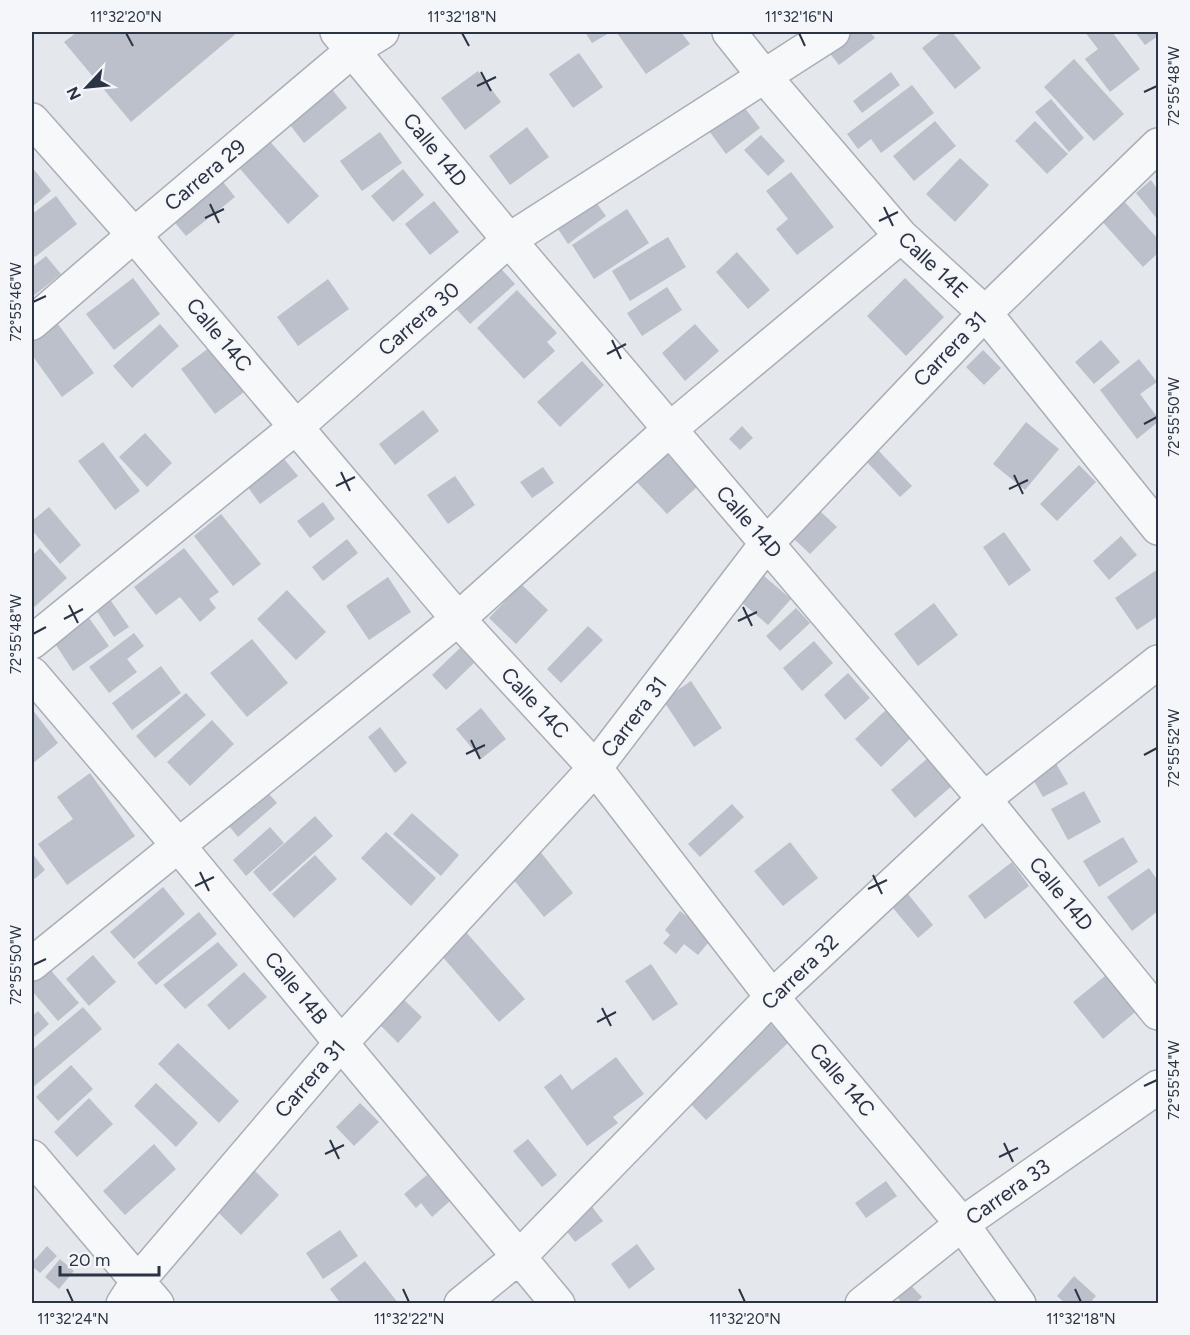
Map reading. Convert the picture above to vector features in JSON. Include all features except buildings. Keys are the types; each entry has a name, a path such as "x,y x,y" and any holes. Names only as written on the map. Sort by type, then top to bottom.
{"street":[{"name":"Carrera 29","path":"32,323 134,235 345,41 382,32"},
{"name":"Calle 14E","path":"729,32 901,236 985,313 1158,528"},
{"name":"Carrera 30","path":"32,642 297,426 509,240 833,32"},
{"name":"Calle 14D","path":"345,41 669,430 984,799 1158,1013"},
{"name":"Calle 14C","path":"32,120 134,235 458,619 595,768 772,997 962,1224 1019,1304"},
{"name":"Carrera 31","path":"140,1296 340,1043 595,768 767,543 985,313 1158,145"},
{"path":"32,964 458,619 669,430 901,236"},
{"name":"Carrera 32","path":"461,1304 520,1256 772,997 984,799 1158,662"},
{"name":"Calle 14B","path":"32,674 178,845 558,1304"},
{"name":"Carrera 33","path":"862,1304 962,1224 1158,1087"},
{"path":"32,1157 140,1296"}]}
